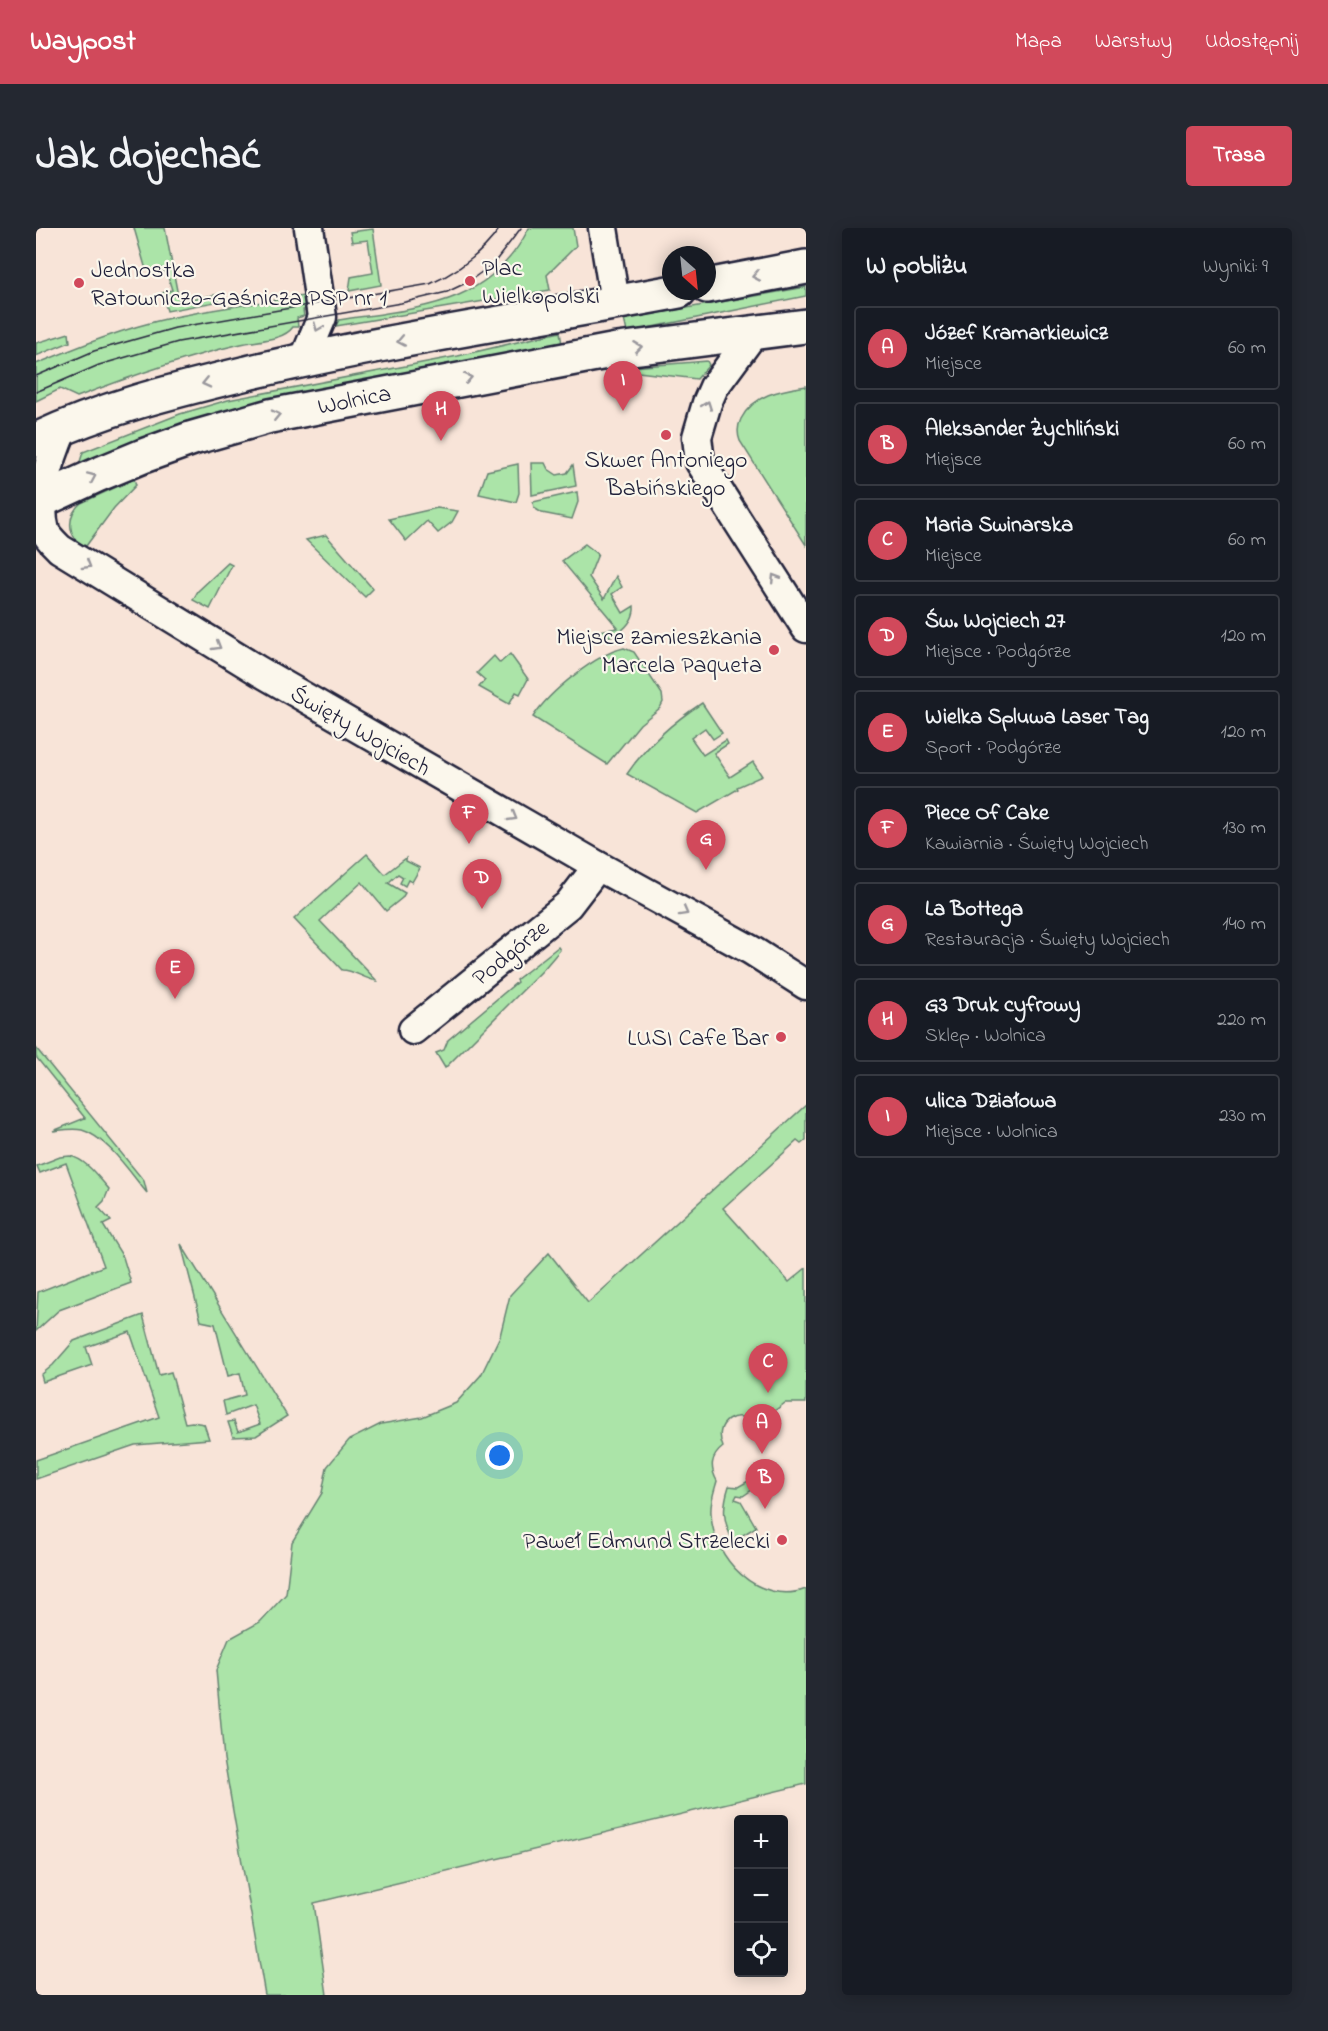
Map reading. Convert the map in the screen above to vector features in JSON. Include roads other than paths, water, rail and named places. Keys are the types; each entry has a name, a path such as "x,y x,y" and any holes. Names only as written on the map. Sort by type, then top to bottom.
{"street":[{"path":"304,360 322,317 309,228"},
{"path":"603,228 615,302"},
{"path":"716,284 806,267"},
{"name":"Wolnica","path":"49,434 109,410 169,392 304,360 541,314 662,294"},
{"name":"Wolnica","path":"37,503 143,456 193,438 270,416 617,350 806,326"},
{"path":"753,334 714,387 707,403 697,438 700,462 806,628"},
{"path":"37,503 45,470 49,434"},
{"name":"Święty Wojciech","path":"37,503 46,534 60,549 259,671 598,866 751,950 806,986"},
{"name":"Podgórze","path":"413,1030 568,905 598,866"}],"tram line":[{"path":"36,376 94,351 175,328 430,284 469,261 486,246 500,228"},
{"path":"36,392 99,365 178,342 401,303 447,292 468,282 494,263 521,228"}],"place":[{"name":"Plac Wielkopolski","path":"470,281"},
{"name":"Jednostka Ratowniczo-Gaśnicza PSP nr 1","path":"79,283"},
{"name":"ulica Działowa","path":"623,411"},
{"name":"Skwer Antoniego Babińskiego","path":"666,435"},
{"name":"G3 Druk cyfrowy","path":"441,441"},
{"name":"Miejsce zamieszkania Marcela Paqueta","path":"774,650"},
{"name":"Piece Of Cake","path":"469,844"},
{"name":"La Bottega","path":"706,870"},
{"name":"Św. Wojciech 27","path":"482,909"},
{"name":"Wielka Spluwa Laser Tag","path":"175,999"},
{"name":"LUSI Cafe Bar","path":"781,1037"},
{"name":"Maria Swinarska","path":"768,1393"},
{"name":"Józef Kramarkiewicz","path":"762,1454"},
{"name":"Aleksander Żychliński","path":"765,1509"},
{"name":"Paweł Edmund Strzelecki","path":"782,1540"}]}
